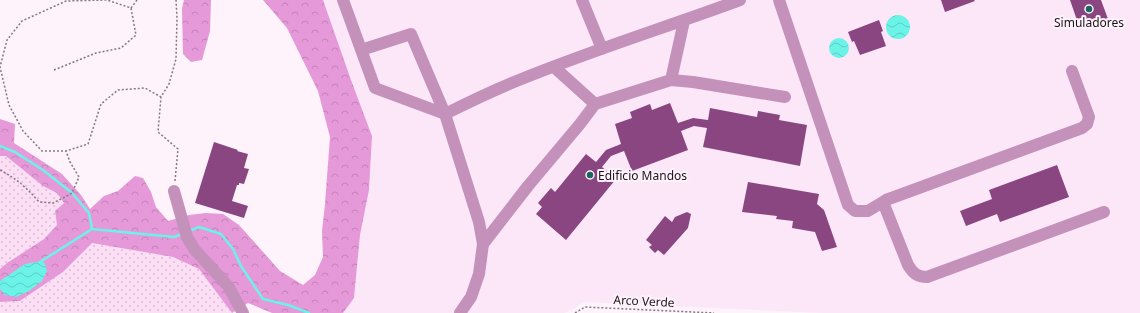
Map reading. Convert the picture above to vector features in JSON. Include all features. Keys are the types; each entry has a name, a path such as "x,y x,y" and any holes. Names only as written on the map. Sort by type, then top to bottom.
{"lane":[{"path":"343,0 375,88 445,114 519,80 740,0"},
{"path":"582,0 602,49"},
{"path":"779,0 848,205 855,211 868,211 894,197 1082,128 1088,122 1088,115 1072,71"},
{"path":"671,80 684,21"},
{"path":"361,50 411,34 445,114 479,222 483,244 479,274 471,297 460,313"},
{"path":"554,67 595,104"},
{"path":"483,244 595,104 671,80 693,82 784,97"},
{"path":"174,191 187,237 195,250 228,286 243,313"},
{"path":"883,202 908,265 919,277 927,277 1104,212"}],"path":[{"path":"131,8 107,0 66,1 22,21 7,40 0,67 9,105 23,131 42,151 66,151 88,144 101,104 118,90 145,88 161,97"},
{"path":"54,70 96,53 121,48 136,35 131,8 137,0"},
{"path":"174,191 178,149 158,132 161,97 169,84 176,59 176,0"},
{"path":"0,170 13,177 29,190 39,202 53,203 72,193 79,177 70,162 66,151"},
{"name":"Arco Verde","path":"575,313 585,307 714,313"}],"shaded area":[{"path":"323,0 1140,0 1140,313 822,313 585,302 565,313 343,313 354,298 360,235 369,190 372,136"},
{"path":"0,156 6,156 43,186 57,193 64,203 55,211 57,225 44,239 0,269"},
{"path":"91,243 173,257 199,269 232,313 0,313 0,302 21,301 63,272"}],"green space":[{"path":"184,0 211,0 210,31 202,60 191,62 183,54 182,9"},
{"path":"263,0 323,0 372,136 369,190 360,235 354,298 343,313 272,313 248,303 232,313 199,269 173,257 92,243 63,272 20,301 0,302 0,269 44,239 57,225 55,211 64,203 57,193 43,186 6,156 0,156 0,119 15,124 14,143 62,174 81,195 90,209 104,196 118,191 135,176 143,178 151,192 156,207 168,221 189,215 206,213 223,214 239,225 280,271 303,285 315,275 323,257 322,231 330,137 318,91 287,28"}],"water":[{"path":"898,15 906,19 910,27 906,35 898,39 890,35 886,27 890,19"},
{"path":"835,38 843,38 849,44 849,52 843,58 835,58 829,52 829,44"},
{"path":"42,261 45,264 47,271 42,281 29,291 16,297 5,295 0,289 0,281 25,264"}],"building":[{"path":"941,0 974,0 975,1 945,12"},
{"name":"Simuladores","path":"1070,0 1101,0 1108,19 1080,29"},
{"path":"879,20 886,46 860,55 848,32"},
{"name":"Edificio Mandos","path":"670,103 678,123 693,118 708,120 710,108 757,117 758,111 780,115 779,120 807,125 800,166 703,147 707,128 694,126 681,131 688,150 632,171 624,151 611,156 602,167 616,179 566,240 536,214 542,207 538,203 551,188 555,192 586,154 596,162 606,150 621,144 615,124 632,118 630,112 650,104 652,110"},
{"path":"214,142 248,154 244,168 249,169 244,184 239,183 239,185 237,185 232,201 248,206 244,218 195,203"},
{"path":"1057,165 1069,197 1000,222 997,214 966,226 960,211 992,199 989,190"},
{"path":"748,182 819,194 817,204 824,210 837,247 822,251 815,232 792,228 793,221 776,219 777,216 742,212"},
{"path":"687,212 691,214 688,228 664,255 658,250 655,253 649,247 652,245 646,240 665,216 672,222 675,217"}],"waterway":[{"path":"0,146 15,152 43,170 72,193 89,213 92,229"},
{"path":"189,231 199,227 221,234 233,249 241,266 263,299 288,305 309,313"},
{"path":"40,262 92,229 174,237 182,234"}],"place":[{"name":"Simuladores","path":"1089,9"},
{"name":"Edificio Mandos","path":"590,175"}]}
